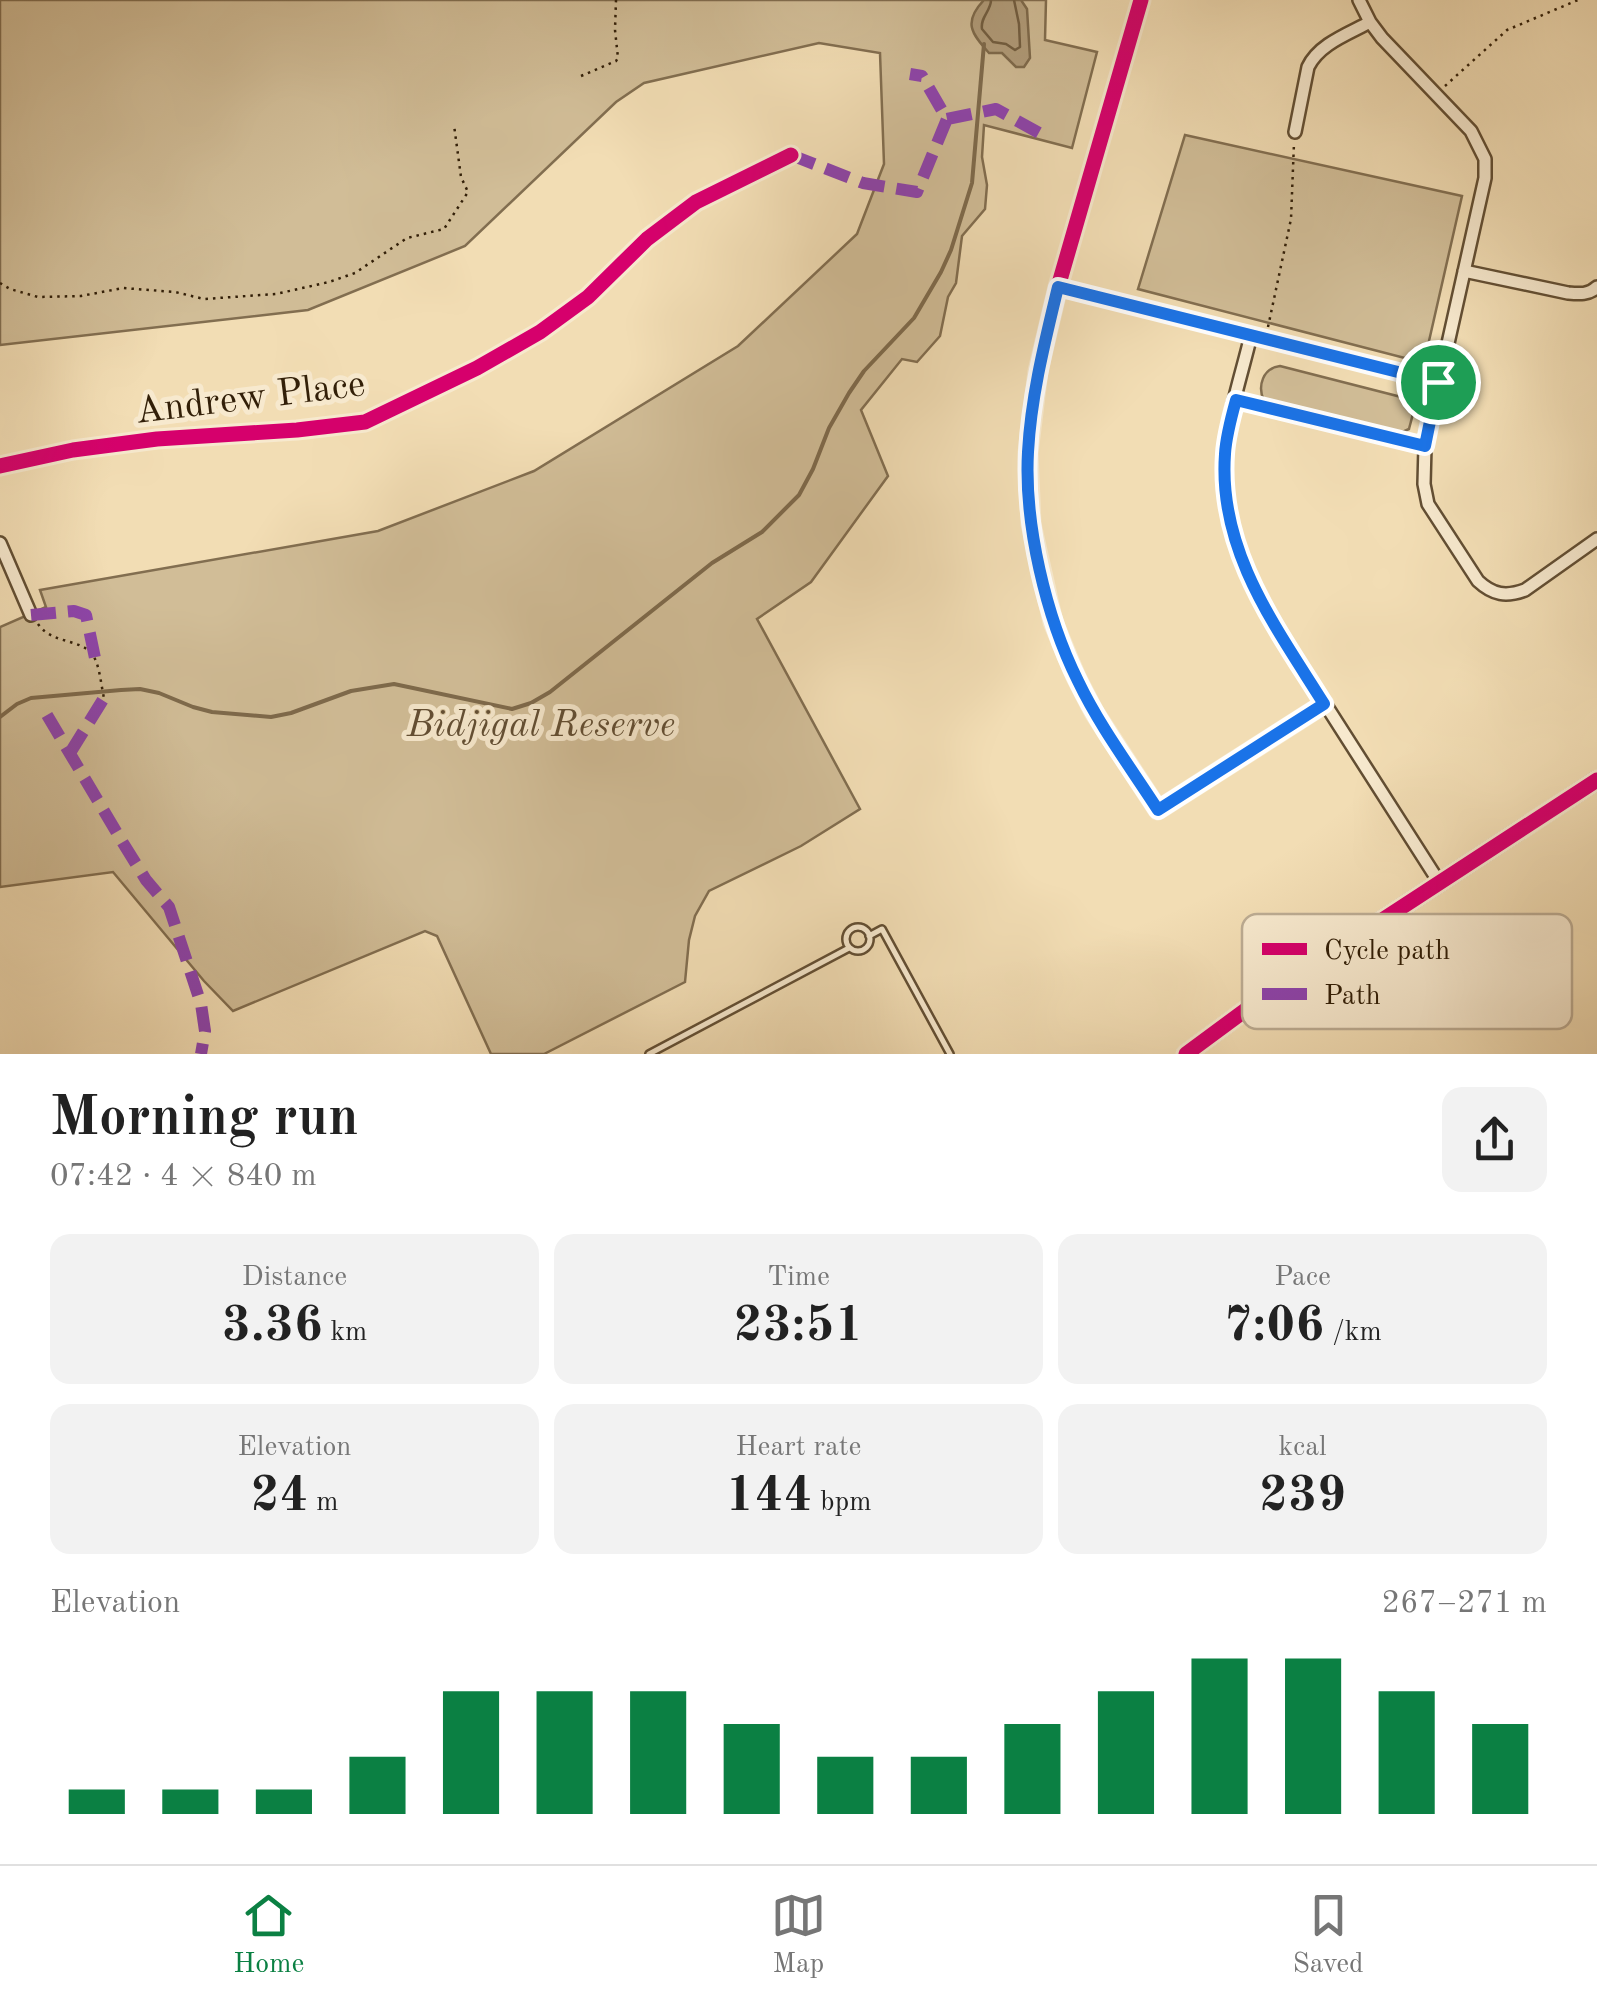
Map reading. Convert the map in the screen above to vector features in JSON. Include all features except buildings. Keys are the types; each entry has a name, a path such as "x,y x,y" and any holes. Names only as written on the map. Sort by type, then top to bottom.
{"main road":[{"path":"1390,914 1597,780"},
{"path":"1186,1054 1242,1012"}],"street":[{"path":"1142,0 1058,287 1038,371 1028,453 1030,524 1053,622 1094,712 1158,810 1324,704"},
{"path":"1359,0 1370,22 1471,131 1485,159 1485,178 1425,446 1424,484 1432,511 1478,581 1500,594 1525,590 1597,539"},
{"path":"1294,132 1312,59 1370,22"},
{"name":"Andrew Place","path":"0,466 73,450 157,439 366,422 477,368 540,332 588,297 646,239 696,202 791,155"},
{"path":"1464,271 1568,293 1581,294 1597,287"},
{"path":"1058,287 1438,382"},
{"path":"1252,335 1225,454 1234,536 1253,589 1439,882"},
{"path":"0,544 31,615"},
{"path":"1498,609 1500,594"}],"lane":[{"path":"1236,400 1425,446"},
{"path":"861,928 869,936 868,946 862,950 849,948 846,940 850,930 861,928"},
{"path":"869,936 882,929 950,1054"},
{"path":"649,1054 849,948"}],"path":[{"path":"580,76 618,58 616,0"},
{"path":"1436,94 1508,30 1578,0"},
{"path":"0,283 38,297 81,296 123,288 204,298 276,294 329,282 355,273 407,238 444,229 468,192 454,126"},
{"path":"1265,338 1291,219 1294,132"},
{"path":"31,615 44,633 81,646 95,658 104,698"}],"green space":[{"name":"Bidjigal Reserve","path":"0,0 1046,0 1045,40 1097,52 1072,148 984,125 985,209 962,236 956,283 948,297 940,336 917,362 902,359 861,410 888,476 811,582 757,619 860,809 801,846 709,891 695,916 685,982 544,1054 491,1054 437,936 425,931 233,1011 113,872 0,887 0,627 46,607 40,590 378,531 534,471 738,346 857,234 884,164 880,53 819,43 644,83 616,102 465,246 308,310 0,345"},
{"path":"1185,135 1462,196 1424,363 1138,289"},
{"path":"1280,366 1405,398 1413,408 1409,429 1396,435 1264,401 1263,379 1269,370"}],"water":[{"path":"984,0 1021,0 1027,9 1030,58 1024,67 1016,67 1002,53 989,53 974,33 973,15"}],"waterway":[{"path":"0,717 31,698 140,689 212,712 271,717 351,691 394,684 512,709 550,692 712,563 762,532 799,495 849,393 864,371 914,318 951,250 972,183 984,44"}],"marked path":[{"path":"791,155 863,183 917,192 947,119 922,76 910,74"},
{"path":"947,119 996,109 1041,134"},
{"path":"31,615 74,611 86,615 95,658"},
{"path":"70,753 104,698"},
{"path":"47,715 146,880 169,907 201,1004 205,1031 201,1054"}],"cycle path":[{"path":"1141,0 1058,287 1038,371 1028,453 1031,524 1053,622 1094,712 1158,810 1324,704"},
{"path":"0,466 73,450 157,439 365,422 477,368 540,332 588,297 647,239 696,202 791,155"},
{"path":"1391,914 1597,780"},
{"path":"1186,1054 1242,1013"}],"route":[{"path":"1058,287 1438,382 1425,446 1236,400 1225,454 1234,536 1253,589 1324,704 1158,810 1094,712 1076,677 1053,622 1030,524 1028,453 1038,371 1058,287"}]}
